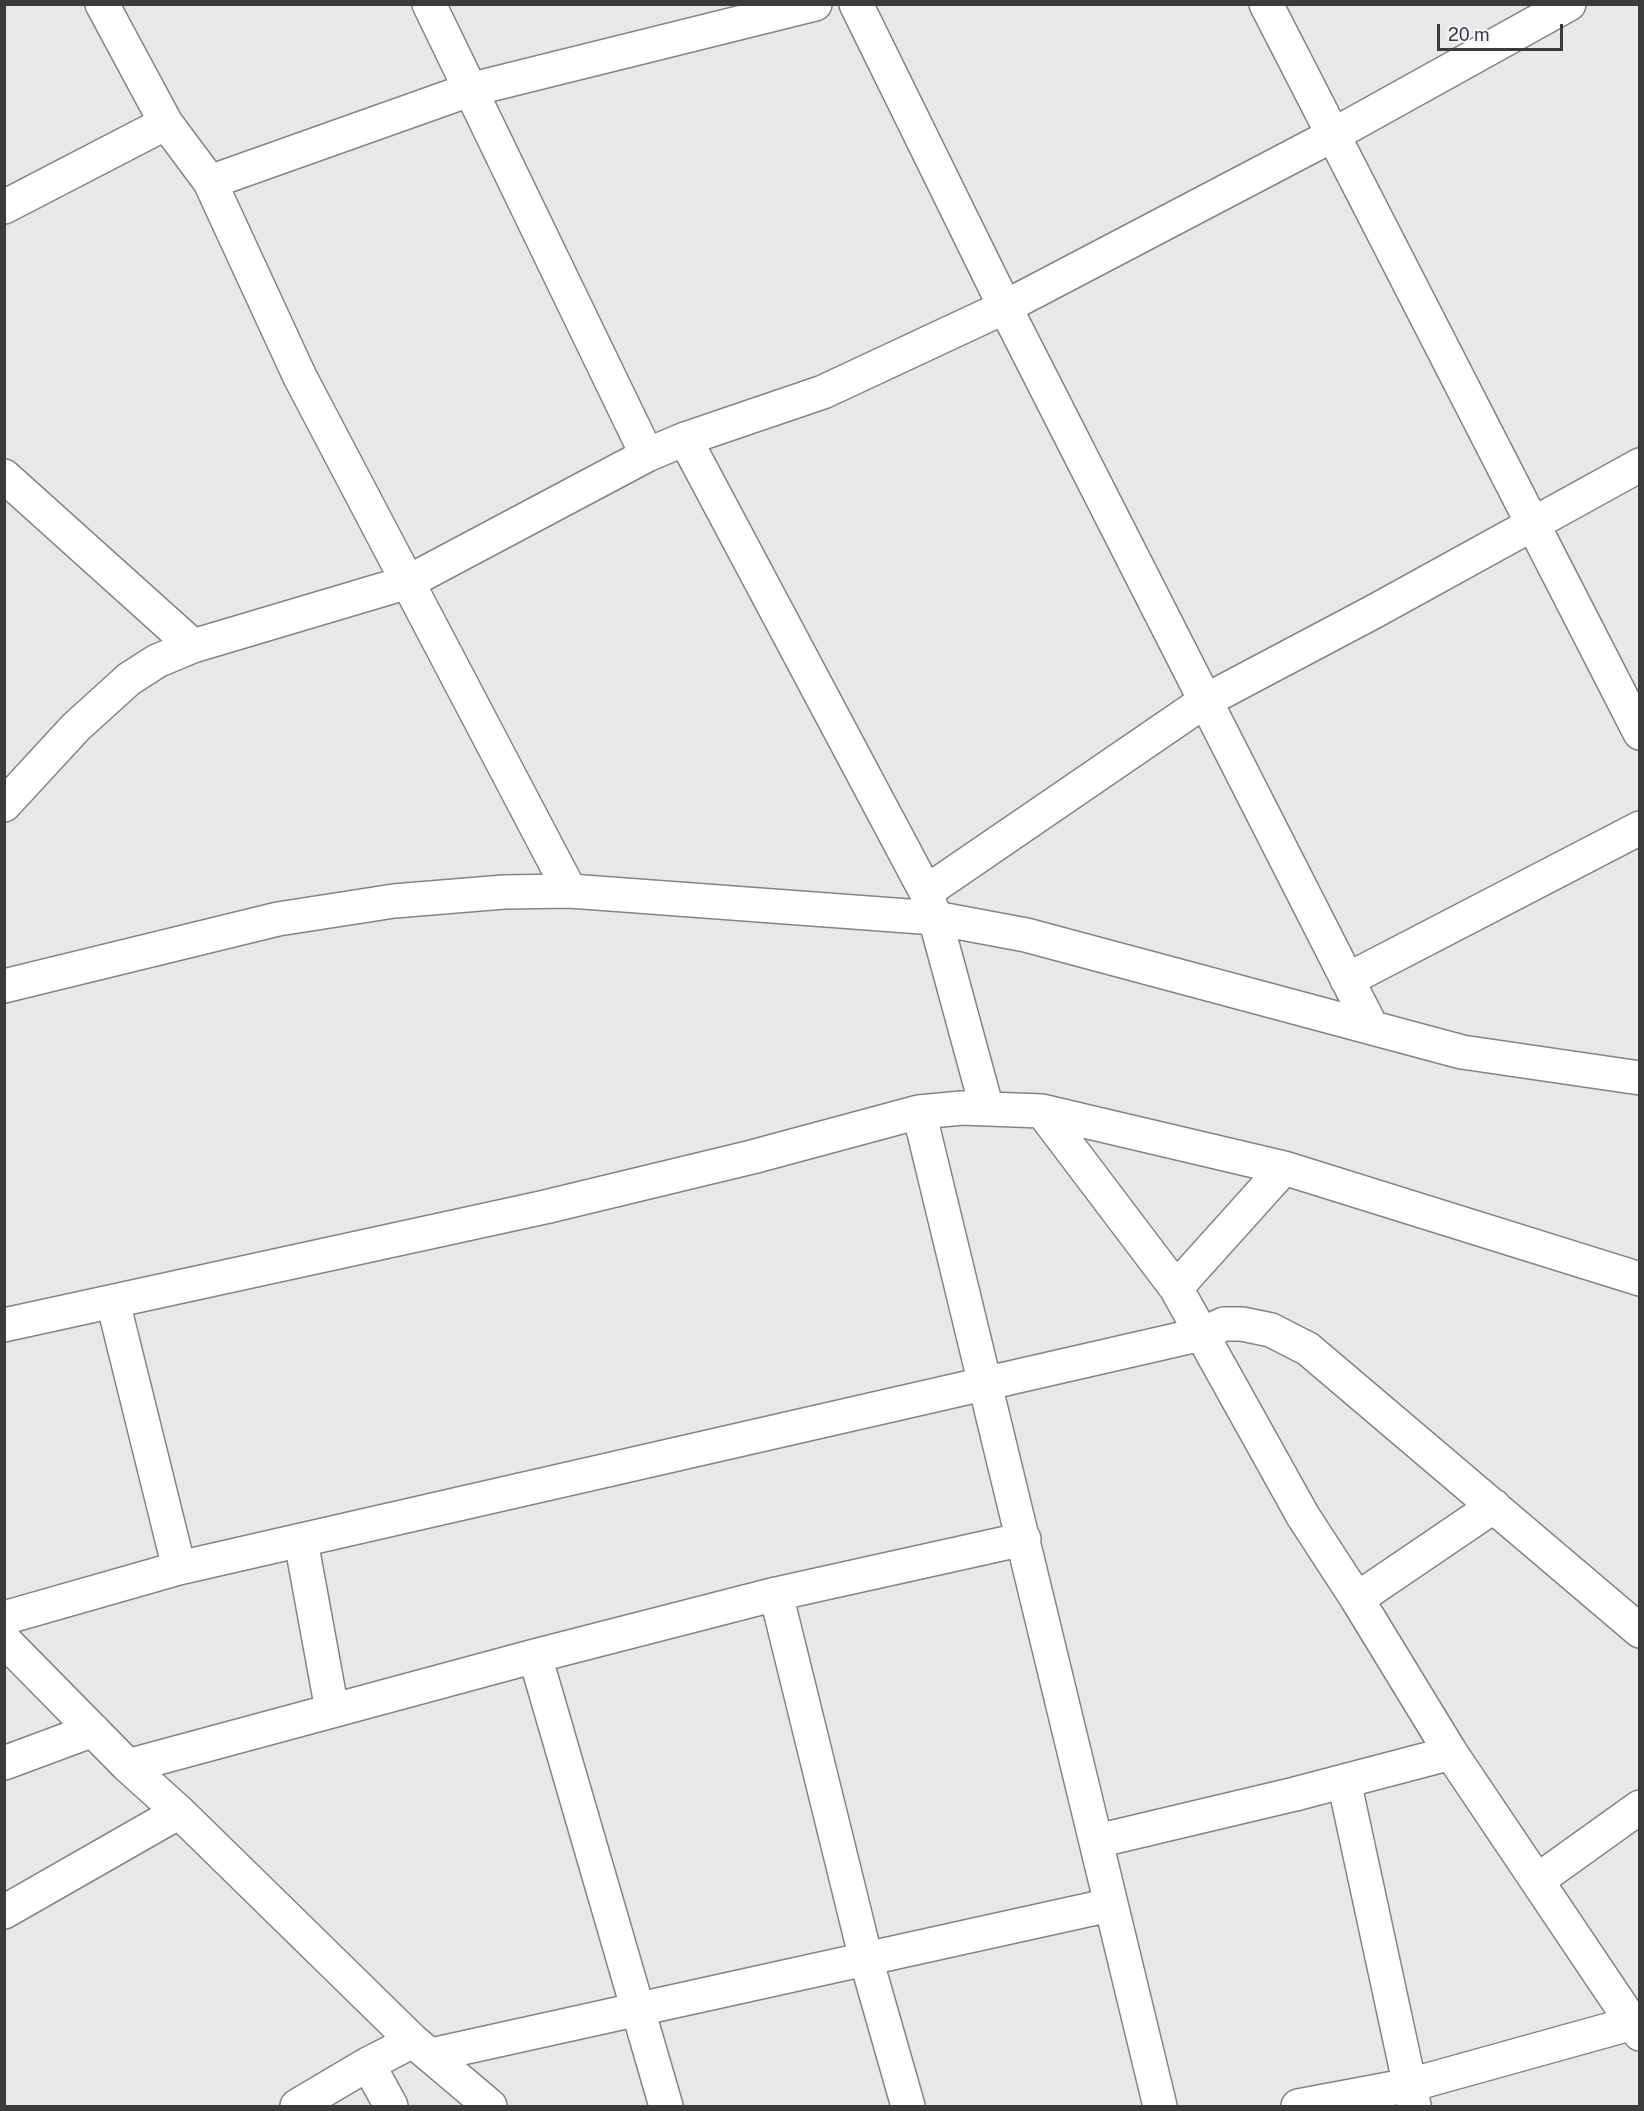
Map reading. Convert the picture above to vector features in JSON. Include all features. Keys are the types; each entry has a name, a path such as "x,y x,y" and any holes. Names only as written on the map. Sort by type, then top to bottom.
{"street":[{"path":"102,4 166,123 210,182 300,377 570,891"},
{"path":"429,4 647,455"},
{"path":"210,182 469,90 815,4"},
{"path":"856,4 1005,307 1372,1028"},
{"path":"1266,4 1640,733"},
{"path":"4,805 76,727 129,679 157,661 193,646 408,582 647,455 685,439 824,392 1005,307 1333,135 1569,4"},
{"path":"4,207 166,123"},
{"path":"685,439 931,905 987,1109"},
{"path":"931,905 1205,701 1375,611 1640,465"},
{"path":"4,476 193,646"},
{"path":"1347,980 1640,828"},
{"path":"4,986 278,919 405,900 504,892 570,891 931,905 1026,935 1462,1052 1640,1078"},
{"path":"4,1325 545,1207 752,1157 919,1112 962,1108 1042,1111 1284,1168 1640,1279"},
{"path":"1042,1111 1176,1288 1303,1516 1451,1754 1636,2028 1412,2096 1298,2106"},
{"path":"919,1112 987,1384 1160,2106"},
{"path":"1176,1288 1284,1168"},
{"path":"113,1302 180,1568"},
{"path":"4,1618 180,1568 1202,1334 1224,1324 1242,1324 1271,1330 1308,1349 1640,1631"},
{"path":"1356,1599 1494,1506"},
{"path":"128,1766 535,1656 776,1594 1024,1539"},
{"path":"301,1541 332,1710"},
{"path":"776,1594 866,1959 908,2106"},
{"path":"4,1640 128,1766 179,1812 422,2048 490,2106"},
{"path":"535,1656 666,2106"},
{"path":"4,1762 93,1730"},
{"path":"1096,1841 1451,1754"},
{"path":"1344,1781 1412,2096"},
{"path":"1538,1880 1640,1807"},
{"path":"4,1912 179,1812"},
{"path":"297,2106 368,2064 422,2048 636,2008 1110,1905"},
{"path":"368,2064 392,2106"}]}
